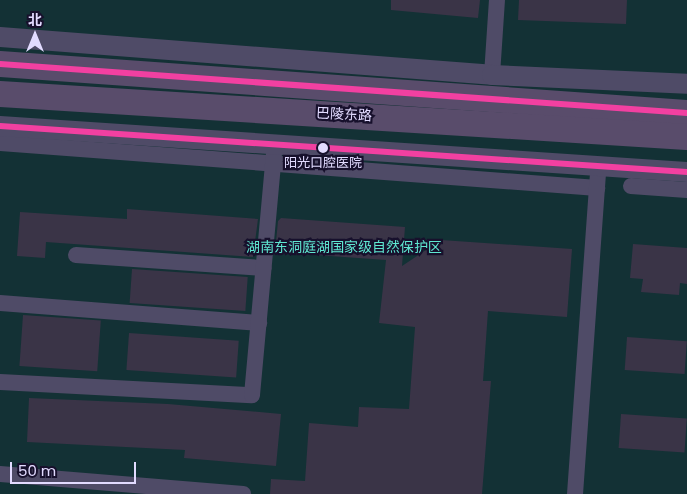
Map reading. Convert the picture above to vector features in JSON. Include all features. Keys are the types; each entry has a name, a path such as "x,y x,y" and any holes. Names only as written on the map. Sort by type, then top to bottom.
{"main road":[{"name":"巴陵东路","path":"0,64 687,113"},
{"name":"巴陵东路","path":"0,94 687,137"}],"street":[{"path":"492,75 497,0"},
{"path":"0,37 492,75 687,84"},
{"path":"0,126 597,188"},
{"path":"0,143 687,172"},
{"path":"0,382 252,395 274,154"},
{"path":"575,494 599,167"},
{"path":"631,186 687,190"},
{"path":"76,255 264,268"},
{"path":"0,303 259,323"},
{"path":"0,474 107,488 243,494"}],"green space":[{"name":"湖南东洞庭湖国家级自然保护区","path":"0,0 687,0 687,494 0,494"}],"building":[{"path":"391,0 480,0 478,18 391,10"},
{"path":"519,0 627,0 626,24 518,20"},
{"path":"127,209 258,219 253,257 46,242 45,258 17,256 20,212 127,219"},
{"path":"281,218 405,227 402,266 441,240 572,249 567,317 488,311 483,381 491,381 482,494 270,494 271,479 305,481 309,423 358,427 359,407 409,409 415,327 379,323 386,260 275,252 278,221"},
{"path":"633,244 687,248 687,284 680,283 679,295 641,292 643,279 630,278"},
{"path":"132,269 248,277 245,311 130,303"},
{"path":"23,315 101,320 97,371 19,366"},
{"path":"129,333 239,341 236,378 126,370"},
{"path":"627,337 687,341 685,374 625,370"},
{"path":"29,398 168,404 281,414 276,466 184,458 185,450 27,442"},
{"path":"621,414 687,419 684,453 619,448"}],"transit line":[{"path":"0,64 687,113"},
{"path":"0,126 687,172"}],"place":[{"name":"阳光口腔医院","path":"323,148"}]}
